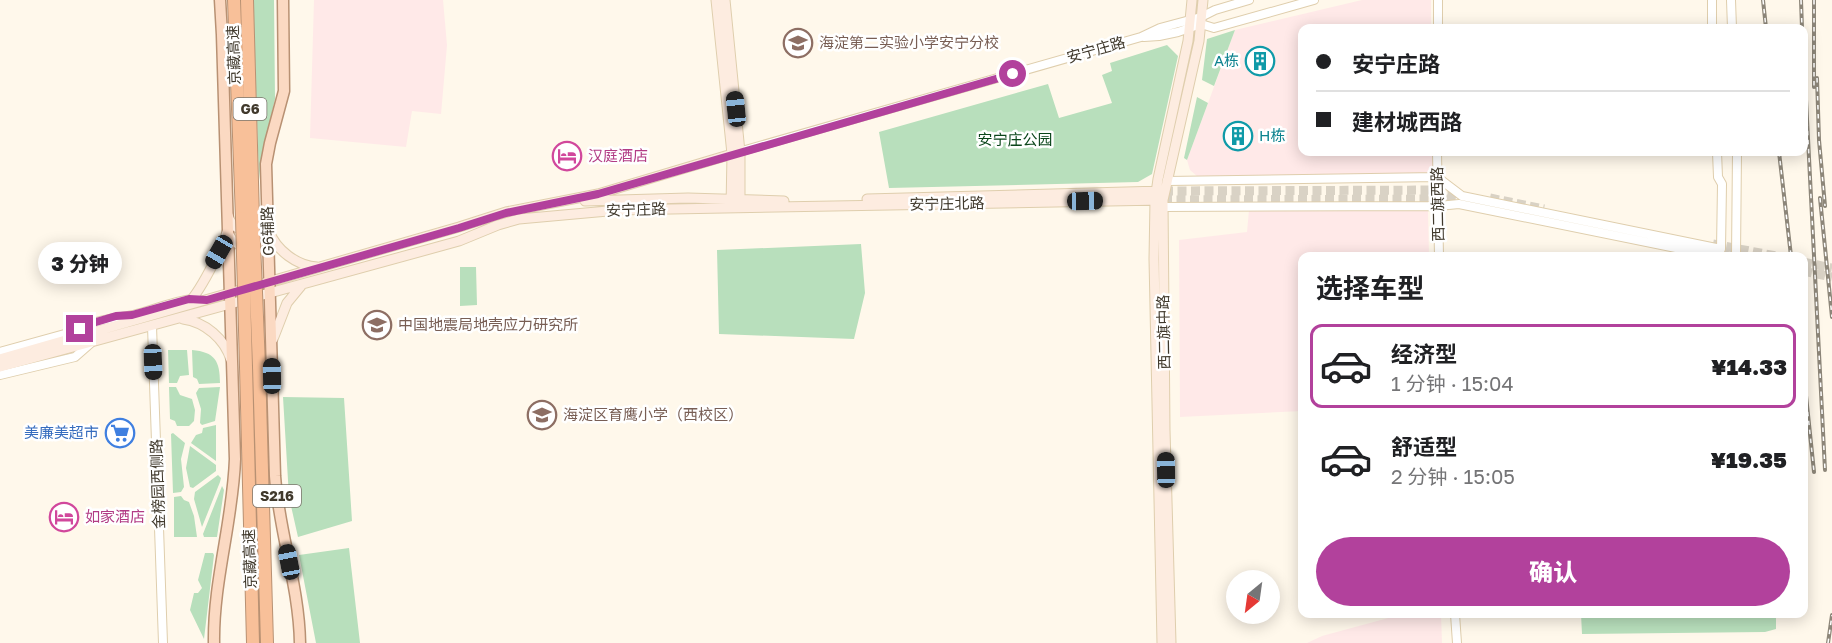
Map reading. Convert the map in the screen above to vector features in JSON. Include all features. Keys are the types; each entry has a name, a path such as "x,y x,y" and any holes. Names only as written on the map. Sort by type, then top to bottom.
{"highway":[{"name":"京藏高速","path":"234,0 248,218"},
{"name":"京藏高速","path":"247,0 248,218"},
{"name":"G6","path":"248,218 253,367"},
{"name":"京藏高速","path":"253,367 253,643"},
{"name":"京藏高速","path":"253,367 267,643"}],"main road":[{"name":"S216","path":"214,643 216,604 234,475 228,224 219,0"},
{"name":"G6辅路","path":"283,0 285,80 282,101 268,153 271,347 276,487 298,605 300,643"},
{"path":"716,0 736,153"},
{"path":"724,0 736,153 736,204"},
{"name":"西二旗中路","path":"1162,643 1155,271 1161,198 1192,0"},
{"name":"西二旗中路","path":"1171,643 1161,198 1167,181 1199,41 1203,0"},
{"name":"安宁庄路","path":"270,287 323,267 459,228 484,218 558,203 736,153"},
{"name":"安宁庄路","path":"558,203 688,198 736,204"},
{"name":"安宁庄北路","path":"736,204 1161,198"},
{"name":"安宁庄路","path":"270,287 308,283 463,240 519,219 597,211 736,204"},
{"path":"228,224 231,223 237,228 254,229 264,224 268,211"},
{"path":"228,224 231,238 237,244 255,245 264,239 268,227"},
{"path":"190,300 222,246 228,224"},
{"path":"268,227 272,238 287,255 304,265 323,267"},
{"path":"271,347 288,300 296,289 308,283"},
{"path":"0,367 152,326 270,287"},
{"path":"0,359 190,300 230,299"},
{"path":"174,319 188,320 211,332 225,347 232,367"},
{"path":"231,351 237,338 246,333 264,336 270,341 271,347"},
{"path":"232,367 238,352 246,349 265,352 270,356 272,363"}],"street":[{"name":"安宁庄路","path":"736,153 1141,37 1160,28 1201,20 1215,10 1249,0"},
{"name":"安宁庄路","path":"1201,20 1214,28 1314,0"},
{"path":"1438,0 1438,24"},
{"path":"1712,0 1712,24"},
{"path":"1731,0 1732,24"},
{"name":"西二旗西路","path":"1437,156 1439,252"},
{"path":"1161,198 1438,206 1459,204 1691,247 1721,249 1722,184 1718,177 1717,156"},
{"path":"1736,252 1737,156"},
{"path":"1167,181 1437,177 1462,195 1691,247 1704,252"},
{"path":"0,352 78,330 86,325 116,316 132,315 190,300"},
{"name":"金榜园西侧路","path":"152,326 163,643"},
{"path":"0,375 75,357 94,342"},
{"path":"1455,618 1457,643"}],"shaded area":[{"path":"314,0 443,0 447,45 441,114 412,111 406,147 310,138"},
{"path":"1362,0 1431,0 1431,24 1298,24 1298,156 1433,156 1433,176 1198,177 1190,170 1187,160 1235,30"},
{"path":"1249,210 1428,211 1429,252 1298,252 1298,411 1180,417 1179,240 1247,232"},
{"path":"1388,618 1441,618 1442,643 1307,643 1322,636"}],"green space":[{"path":"253,0 274,0 275,99 259,180"},
{"path":"1235,30 1214,86 1202,80 1207,39"},
{"name":"安宁庄公园","path":"1167,45 1178,56 1152,174 1138,182 889,188 879,132 1048,84 1059,118 1112,103 1102,75 1112,71 1110,63"},
{"path":"1197,97 1208,103 1187,160 1184,158"},
{"path":"861,244 865,293 854,339 719,334 717,250"},
{"path":"460,267 476,267 477,305 460,306"},
{"path":"168,350 187,350 189,375 180,376 177,383 169,383"},
{"path":"192,350 206,353 215,359 219,369 220,383 199,384 193,377"},
{"path":"169,387 176,387 180,395 192,399 195,410 194,421 189,426 177,426 175,421 170,419"},
{"path":"220,387 215,421 202,425 200,423 201,409 196,393 199,388"},
{"path":"283,397 344,398 352,521 298,537 289,497"},
{"path":"216,425 216,461 191,443 196,435 202,433 203,428"},
{"path":"173,433 185,443 181,459 184,487 181,492 173,493 171,434"},
{"path":"190,446 216,465 216,471 193,488 190,487 186,468"},
{"path":"218,475 221,478 220,482 202,527 194,499 195,492"},
{"path":"222,486 224,490 217,537 204,537 203,534"},
{"path":"181,496 189,502 197,537 174,537 174,497"},
{"path":"349,548 360,643 316,643 299,555"},
{"path":"205,553 214,555 204,639 190,610 194,593 198,593 202,588 198,580"},
{"path":"1581,618 1776,618 1776,629 1765,632 1582,634"}],"tunnel":[{"path":"1164,191 1449,190 1459,192"},
{"path":"1490,198 1544,209"},
{"path":"1163,200 1448,199 1468,203"},
{"path":"1713,244 1755,252"},
{"path":"1808,263 1832,268"},
{"path":"1808,272 1832,277"}],"railway":[{"path":"1763,0 1766,24"},
{"path":"1801,0 1802,24"},
{"path":"1814,0 1814,87"},
{"path":"1817,78 1819,140 1825,206"},
{"path":"1808,138 1825,470"},
{"path":"1779,156 1791,252"},
{"path":"1820,198 1832,317"},
{"path":"1808,415 1814,472"},
{"path":"1828,643 1832,615"}],"place":[{"name":"海淀第二实验小学安宁分校","path":"798,43"},
{"name":"A栋","path":"1260,61"},
{"name":"H栋","path":"1238,136"},
{"name":"汉庭酒店","path":"567,156"},
{"name":"中国地震局地壳应力研究所","path":"377,325"},
{"name":"海淀区育鹰小学（西校区）","path":"542,415"},
{"name":"美廉美超市","path":"120,433"},
{"name":"如家酒店","path":"64,517"}],"route":[{"path":"80,329 116,316 132,315 189,299 207,300 459,228 484,218 598,194 716,158 1013,74"}]}
